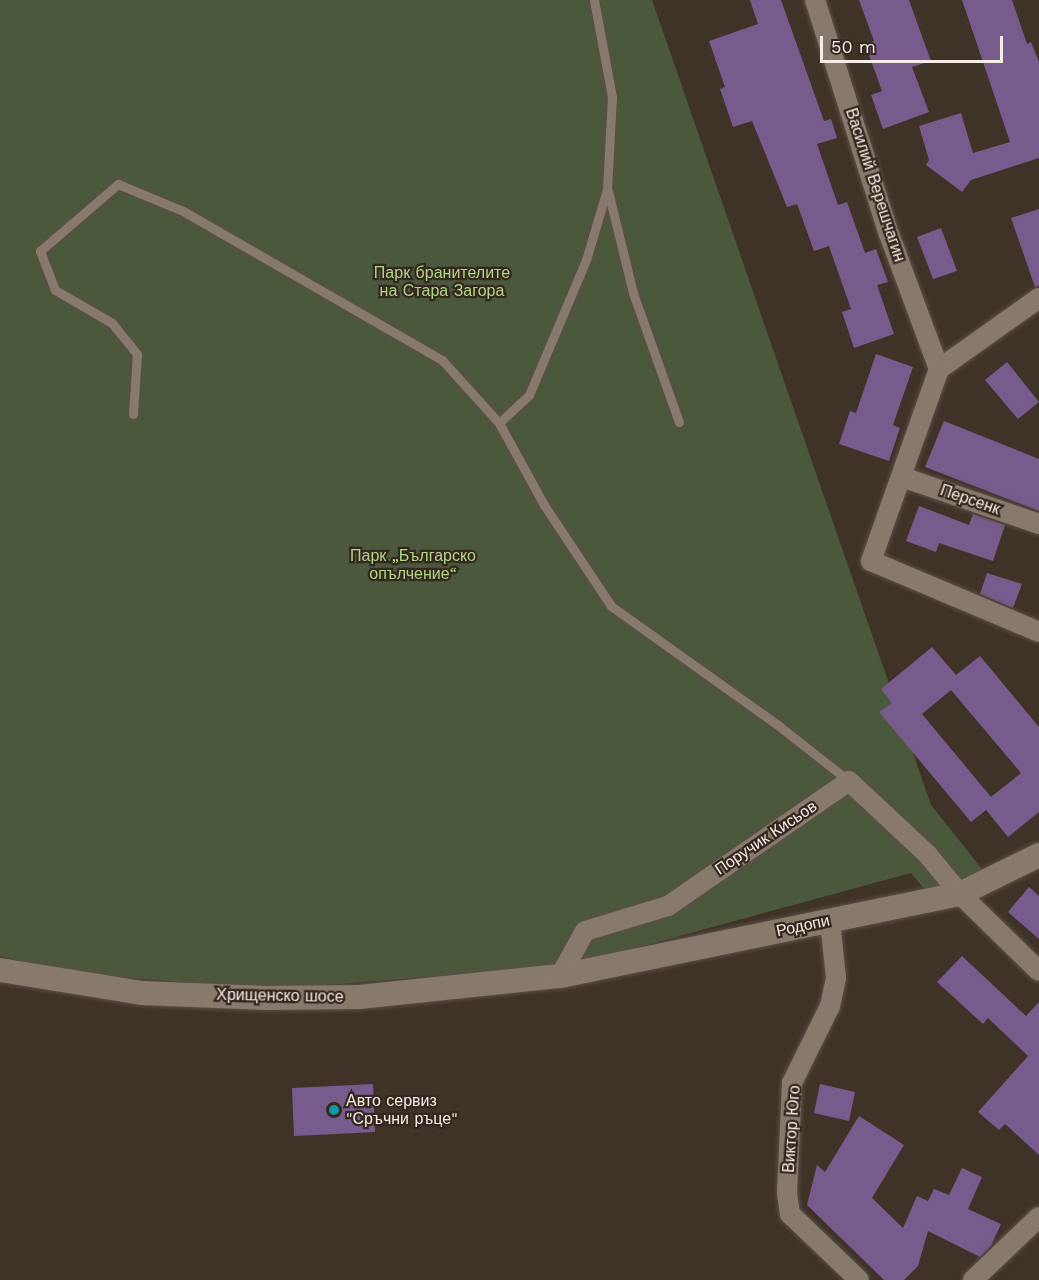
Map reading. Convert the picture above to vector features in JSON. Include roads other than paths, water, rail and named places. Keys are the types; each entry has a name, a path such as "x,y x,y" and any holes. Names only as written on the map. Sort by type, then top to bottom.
{"street":[{"name":"Василий Верешчагин","path":"815,0 889,234 939,369"},
{"path":"1039,298 939,369 871,561 1039,632"},
{"path":"1018,312 1039,319"},
{"name":"Персенк","path":"902,477 1039,524"},
{"path":"849,782 928,855 960,894 1039,971"},
{"name":"Поручик Кисьов","path":"560,976 585,931 668,906 849,782"},
{"name":"Родопи","path":"560,976 960,894 1039,855"},
{"name":"Виктор Юго","path":"830,921 836,978 830,1006 792,1083 787,1193 790,1214 859,1280"},
{"name":"Хрищенско шосе","path":"0,970 29,977 142,993 317,998 560,976"},
{"path":"973,1280 1039,1217"}],"lane":[{"path":"499,423 529,395 586,260 607,189 612,97 594,0"},
{"path":"133,414 137,354 112,323 55,290 40,251 118,184 183,211 442,360 499,423 544,505 611,606 779,726 849,782"},
{"path":"607,189 633,293 679,422"},
{"path":"0,960 29,977"}],"place":[{"name":"Авто сервиз \"Сръчни ръце\"","path":"334,1110"}],"park label":[{"name":"Парк бранителите на Стара Загора","path":"442,282"},
{"name":"Парк „Българско опълчение“","path":"413,565"}]}
